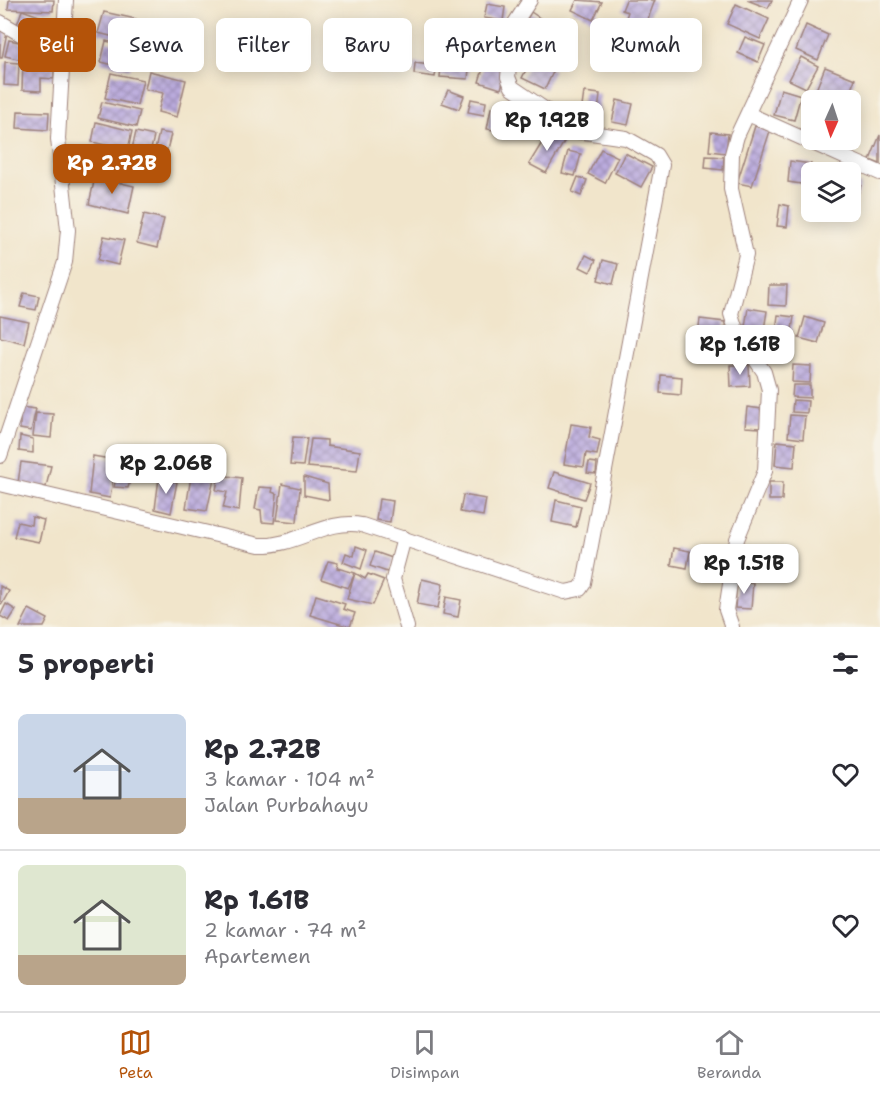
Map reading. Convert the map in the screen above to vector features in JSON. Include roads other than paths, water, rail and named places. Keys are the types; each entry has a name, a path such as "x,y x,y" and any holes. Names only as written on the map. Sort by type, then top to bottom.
{"street":[{"path":"65,18 66,0"},
{"path":"0,484 259,545 284,543 345,523 362,525 565,592 573,593 584,583 662,165 656,155 626,138 577,131 512,87 508,77 513,26 530,0"},
{"path":"732,627 726,610 733,563 737,539 765,471 769,390 764,372 737,333 731,314 746,255 731,189 730,170 737,136 801,0"},
{"path":"0,22 18,33"},
{"path":"1,452 65,262 68,230 58,139 63,72"},
{"path":"748,114 880,173"},
{"path":"404,538 393,579 407,627"}]}
